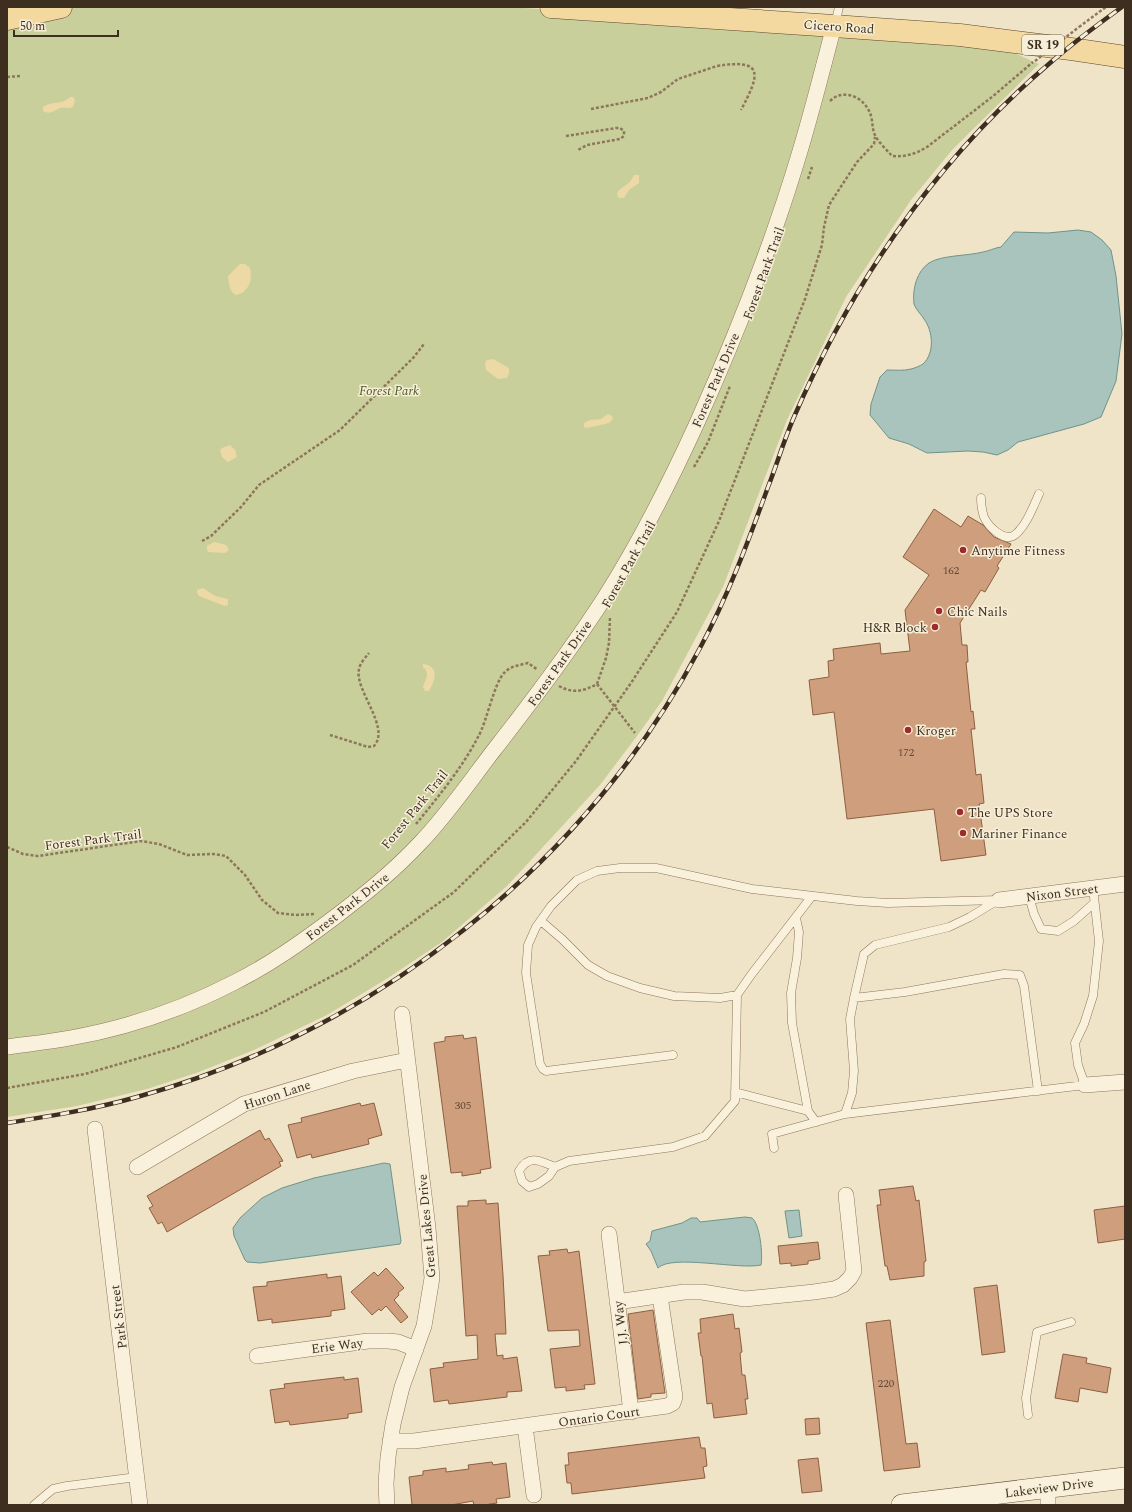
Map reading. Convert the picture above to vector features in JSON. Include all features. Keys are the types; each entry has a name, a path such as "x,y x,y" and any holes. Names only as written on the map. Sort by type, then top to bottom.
{"main road":[{"path":"7,19 61,7"},
{"name":"Cicero Road","path":"551,7 837,16 960,35 1125,57"}],"street":[{"name":"Forest Park Drive","path":"7,1047 70,1038 113,1028 164,1013 188,1004 236,982 270,963 309,936 387,875 421,842 447,811 549,678 606,595 631,553 676,469 744,313 781,211 798,157 837,16"},
{"name":"Nixon Street","path":"999,900 1029,896 1094,896 1125,884"},
{"name":"Great Lakes Drive","path":"387,1505 386,1483 393,1424 402,1387 424,1326 432,1278 428,1228 402,1014"},
{"name":"Huron Lane","path":"137,1167 244,1104 353,1072 407,1060"},
{"path":"1085,1085 1125,1082"},
{"name":"Park Street","path":"95,1130 140,1505"},
{"path":"617,1302 684,1292 702,1292 745,1299 759,1298 834,1289 844,1285 854,1271 846,1195"},
{"name":"J.J. Way","path":"609,1234 631,1412"},
{"name":"Ontario Court","path":"390,1440 414,1441 631,1412 667,1406 673,1403 675,1397 660,1296"},
{"name":"Erie Way","path":"257,1356 381,1341 398,1342 416,1350"},
{"path":"525,1426 534,1495"},
{"name":"Lakeview Drive","path":"906,1505 1048,1496 1125,1478"}],"lane":[{"path":"981,498 982,509 988,524 1004,536 1010,537 1014,536 1027,518 1039,494"},
{"path":"673,1056 546,1070 542,1069 526,973 528,945 551,906 577,880 597,871 620,868 656,868 752,889 812,896 888,903 999,900"},
{"path":"555,1167 568,1161 673,1147 706,1136 735,1101 737,996 751,975 812,896"},
{"path":"1029,896 1034,914 1041,929 1058,931 1074,921 1094,896"},
{"path":"774,1148 772,1134 845,1114 1085,1085 1078,1065 1075,1043 1084,1024 1093,996 1099,941 1094,896"},
{"path":"845,1114 852,1093 854,1071 850,1019 864,954 876,945 949,927 999,900"},
{"path":"796,918 799,932 791,993 792,1023 808,1111 816,1122"},
{"path":"541,921 562,939 588,965 607,976 640,988 674,996 720,998 737,996"},
{"path":"854,998 905,992 1004,974 1020,975 1024,986 1038,1091"},
{"path":"735,1092 808,1111"},
{"path":"1028,1415 1026,1398 1037,1332 1071,1322"},
{"path":"34,1505 53,1489 137,1476"}],"path":[{"path":"828,104 831,100 840,95 851,95 867,106 871,116 875,136 892,156 908,156 917,153 992,97 1035,61 1106,7"},
{"path":"591,109 648,98 661,92 678,80 717,66 724,65 747,66 753,68 754,70 755,77 753,86 741,110"},
{"path":"7,77 20,76"},
{"path":"566,136 616,128 620,128 624,131 624,136 620,139 587,145 578,150"},
{"path":"806,184 812,164"},
{"path":"202,541 211,536 241,507 259,484 340,430 414,357 424,344"},
{"path":"692,469 708,442 730,386"},
{"name":"Forest Park Trail","path":"411,830 462,764 476,741 499,682 505,672 514,666 528,663 567,690 576,692 587,690 597,684 604,665 609,643 611,610"},
{"path":"330,735 368,747 374,746 377,743 378,728 359,675 360,666 370,653"},
{"path":"597,684 635,733"},
{"name":"Forest Park Trail","path":"7,847 23,854 38,856 141,841 159,844 188,855 213,854 226,856 245,875 262,900 278,913 296,916 317,913"}],"green space":[{"name":"Forest Park","path":"71,7 509,7 981,38 1039,64 953,149 911,200 846,297 787,420 723,587 662,701 600,785 507,886 442,942 388,978 327,1015 254,1050 199,1072 147,1089 77,1106 7,1117 7,22"}],"sand":[{"path":"73,97 75,100 73,107 60,108 50,113 43,111 43,107 66,100"},
{"path":"634,175 639,175 639,183 629,190 624,198 619,198 617,195 618,191 630,182"},
{"path":"240,264 245,264 250,268 251,277 247,288 240,294 236,295 231,290 228,276"},
{"path":"493,359 509,368 507,378 498,379 486,370 485,363 487,360"},
{"path":"608,414 612,416 613,419 609,423 587,428 584,427 584,423 590,420 601,419"},
{"path":"230,445 235,450 237,457 228,462 222,457 220,450"},
{"path":"215,542 226,545 229,550 225,553 208,552 207,546"},
{"path":"203,588 215,596 228,599 228,605 225,606 199,596 197,590"},
{"path":"423,664 432,668 435,674 429,691 425,691 423,687 427,672 423,667"}],"water":[{"path":"1078,230 1091,232 1102,240 1111,250 1116,276 1122,334 1116,381 1101,417 1084,424 1018,442 1008,450 997,455 968,451 927,453 909,444 889,438 870,415 871,404 880,377 887,370 905,370 916,368 923,364 929,354 931,348 931,336 927,324 914,304 916,281 925,266 940,258 985,252 1001,247 1014,232 1048,233"},
{"path":"384,1163 390,1164 401,1241 400,1244 260,1263 247,1262 245,1260 234,1236 233,1228 240,1218 262,1198 282,1188 314,1178"},
{"path":"799,1210 802,1236 789,1238 785,1211"},
{"path":"745,1217 752,1218 757,1226 761,1247 761,1265 738,1266 677,1262 666,1264 658,1268 651,1251 646,1244 650,1241 652,1231 682,1223 691,1218 697,1218 700,1222"}],"building":[{"path":"934,509 961,527 968,516 983,525 994,537 1011,544 997,566 999,568 985,592 981,590 960,623 962,645 967,645 968,662 966,662 971,712 973,711 975,729 971,729 976,775 981,774 984,803 979,804 986,855 941,861 934,809 847,819 834,712 813,715 809,680 829,677 828,661 834,660 833,649 880,643 881,654 910,651 905,610 929,575 903,557"},
{"path":"463,1035 464,1039 476,1037 491,1168 480,1170 481,1173 462,1176 462,1172 451,1173 434,1043 445,1041 445,1037"},
{"path":"360,1103 361,1106 374,1103 382,1135 368,1139 369,1144 312,1158 311,1154 297,1158 288,1125 302,1122 301,1118"},
{"path":"260,1130 265,1140 269,1138 283,1161 279,1162 281,1166 167,1232 162,1222 158,1224 149,1208 153,1206 147,1196"},
{"path":"913,1186 916,1201 919,1200 926,1261 924,1262 924,1276 890,1280 887,1266 885,1266 877,1205 881,1205 879,1190"},
{"path":"486,1200 486,1204 498,1203 506,1334 495,1334 497,1356 503,1355 503,1359 517,1357 522,1391 507,1392 507,1397 449,1404 448,1400 434,1402 430,1369 444,1367 443,1363 478,1359 477,1335 466,1336 457,1206 468,1206 468,1201"},
{"path":"1125,1206 1125,1239 1098,1243 1094,1210"},
{"path":"818,1242 820,1259 808,1261 808,1264 791,1266 791,1263 780,1264 778,1246"},
{"path":"567,1249 568,1253 579,1251 595,1384 584,1385 585,1389 566,1391 566,1387 555,1388 550,1349 580,1346 579,1330 548,1331 538,1256 550,1255 549,1251"},
{"path":"386,1268 404,1288 398,1293 399,1295 394,1300 408,1317 401,1323 386,1306 381,1311 379,1309 372,1315 351,1292 374,1272 378,1276"},
{"path":"327,1274 327,1278 341,1276 345,1309 331,1311 331,1316 272,1323 272,1319 258,1321 253,1287 267,1286 267,1282"},
{"path":"997,1285 1005,1352 982,1355 974,1288"},
{"path":"653,1310 665,1393 651,1394 651,1397 638,1399 628,1314"},
{"path":"733,1314 735,1329 739,1328 742,1352 740,1353 742,1375 745,1375 748,1399 745,1399 747,1414 714,1418 712,1403 707,1404 698,1333 701,1333 700,1319"},
{"path":"890,1320 906,1444 917,1443 920,1467 884,1471 866,1323"},
{"path":"1063,1354 1087,1358 1086,1363 1111,1368 1107,1393 1080,1388 1078,1402 1055,1398"},
{"path":"344,1377 344,1380 358,1378 362,1412 348,1414 348,1418 290,1425 289,1421 275,1423 270,1390 285,1388 284,1384"},
{"path":"819,1418 820,1434 806,1435 805,1419"},
{"path":"699,1437 701,1448 705,1448 707,1466 703,1467 705,1478 572,1494 571,1483 567,1483 565,1465 569,1465 568,1453"},
{"path":"818,1458 822,1491 802,1493 798,1460"},
{"path":"492,1462 493,1465 506,1463 510,1497 496,1499 497,1503 484,1505 474,1505 473,1501 451,1505 412,1505 409,1477 423,1475 423,1471 446,1468 446,1472 469,1469 468,1465"}],"railway":[{"path":"7,1123 89,1109 137,1097 225,1068 309,1030 389,983 464,930 534,868 597,801 652,727 700,648 720,609 737,569 790,426 817,367 843,318 901,225 934,182 970,140 1009,100 1067,48 1122,7"}],"place":[{"name":"Anytime Fitness","path":"963,550"},
{"name":"Chic Nails","path":"939,611"},
{"name":"H&R Block","path":"935,627"},
{"name":"Kroger","path":"908,730"},
{"name":"The UPS Store","path":"960,812"},
{"name":"Mariner Finance","path":"963,833"}]}
